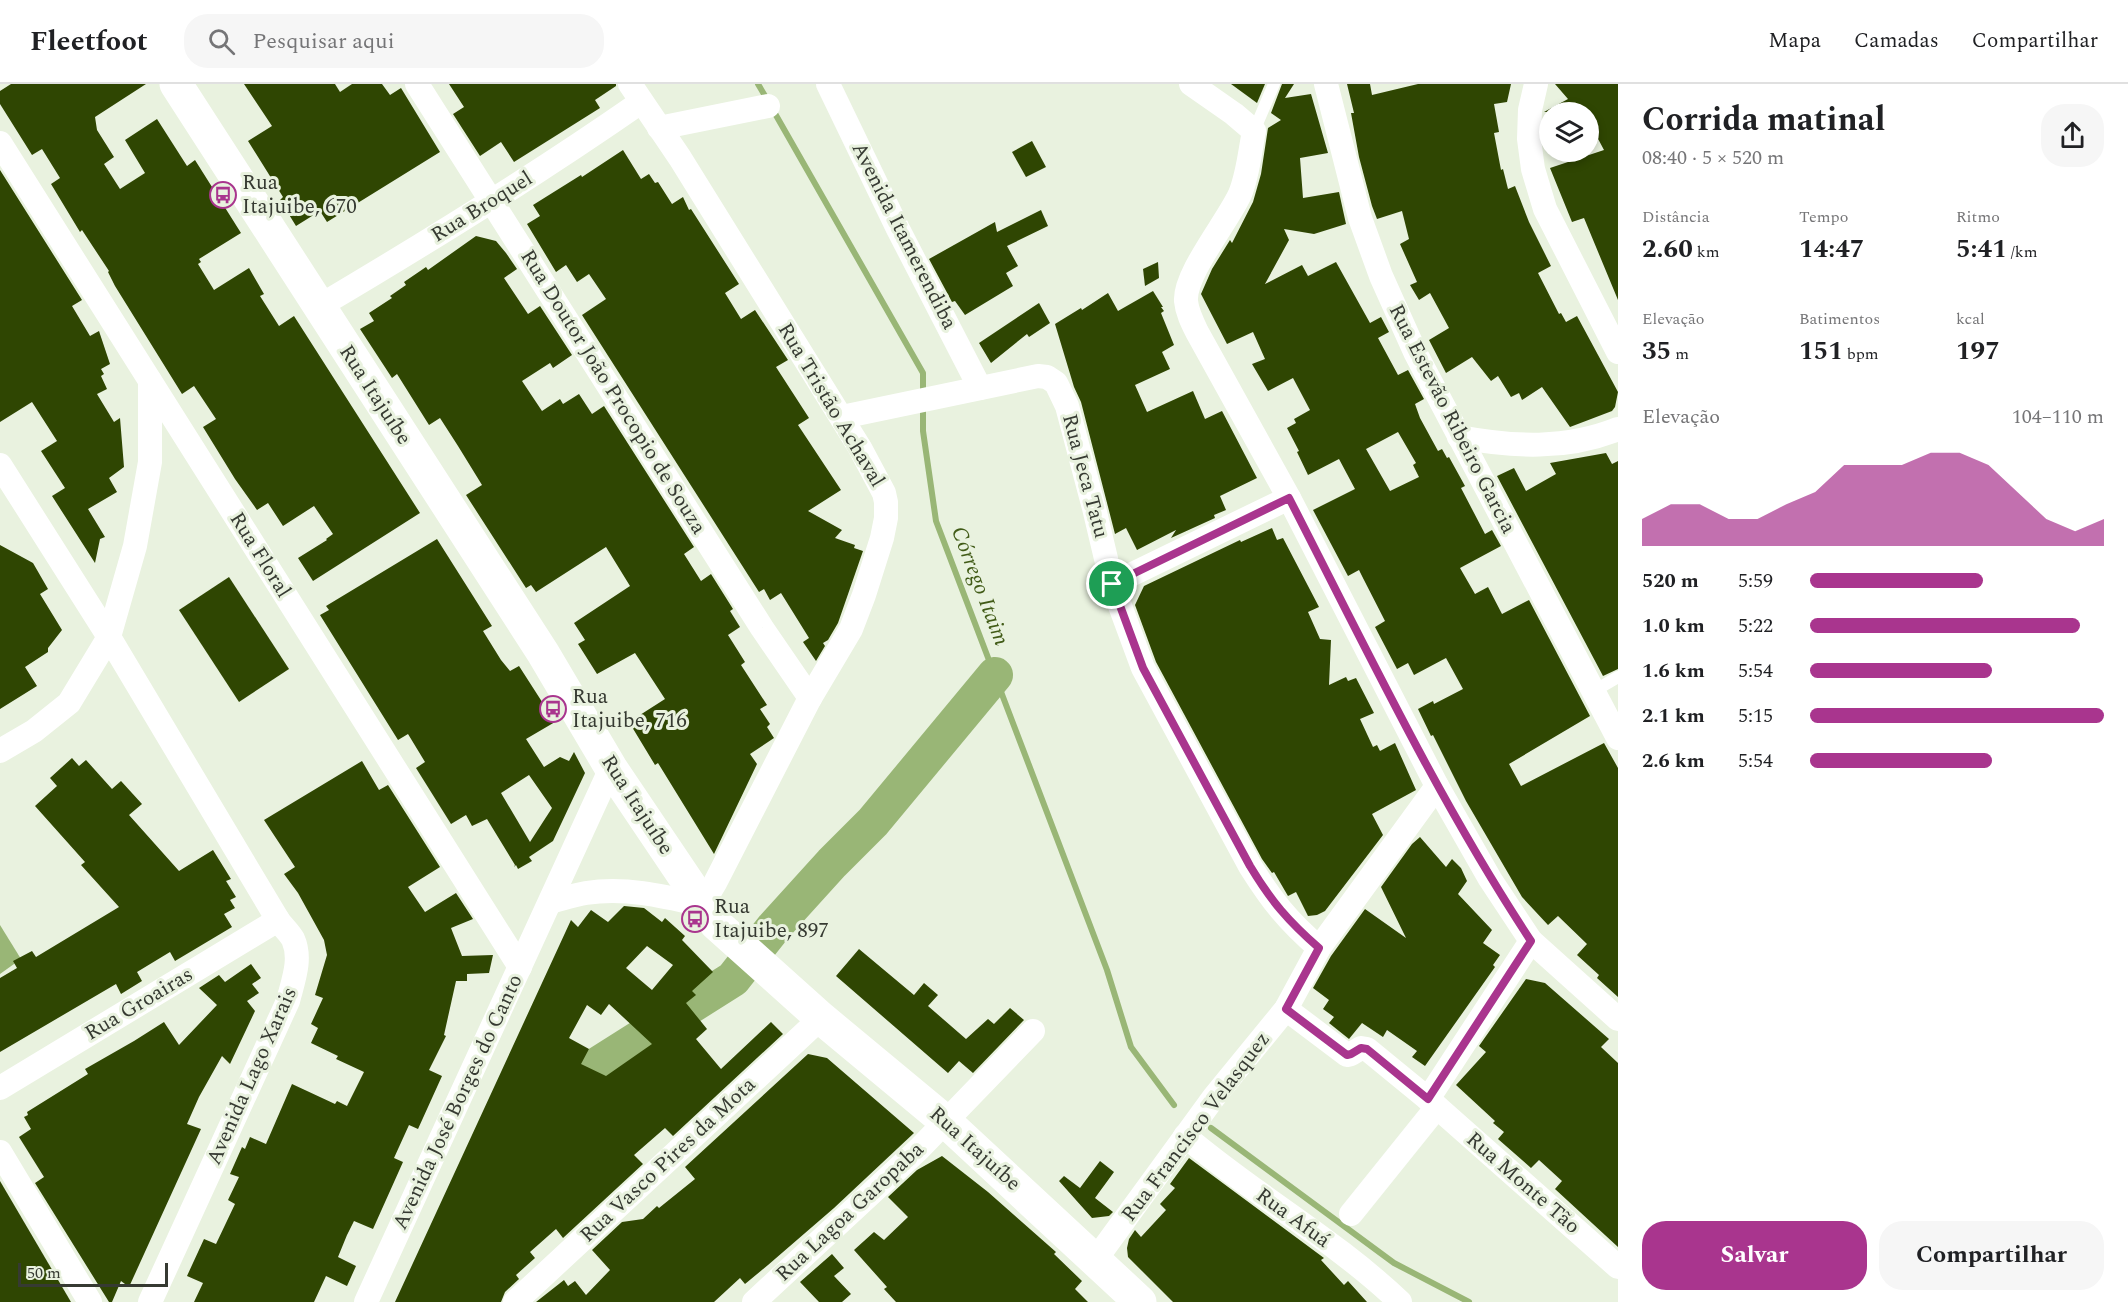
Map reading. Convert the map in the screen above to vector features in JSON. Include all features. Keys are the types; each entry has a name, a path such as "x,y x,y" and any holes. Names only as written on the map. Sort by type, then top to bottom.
{"main road":[{"name":"Rua Itajuíbe","path":"176,84 543,653 611,768 702,905 729,937 821,1018 945,1121 1140,1302"}],"street":[{"name":"Rua Doutor João Procopio de Souza","path":"417,84 762,628 810,698"},
{"name":"Avenida Itamerendiba","path":"828,84 898,229 980,388"},
{"path":"1191,84 1254,131 1240,193 1189,282 1186,300 1189,315 1289,498 1437,786 1490,879 1531,941 1618,1018"},
{"name":"Rua Estevão Ribeiro Garcia","path":"1326,84 1360,218 1381,276 1416,354 1618,738"},
{"path":"1536,84 1530,110 1528,139 1533,170 1545,209 1618,352"},
{"name":"Rua Broquel","path":"318,307 562,157 636,93"},
{"name":"Rua Tristão Achaval","path":"636,93 680,158 842,417 884,493 886,518 864,595 851,629 810,698 716,883 702,905"},
{"path":"659,128 768,106"},
{"name":"Rua Floral","path":"0,143 520,967"},
{"name":"Rua Jeca Tatu","path":"842,417 1043,376 1056,383 1091,496 1112,584 1143,668 1268,896 1290,922 1319,948"},
{"path":"0,751 34,731 69,703 109,637 135,546 150,462 150,381"},
{"path":"1459,437 1499,445 1538,446 1578,440 1618,429"},
{"name":"Avenida Lago Xarais","path":"0,465 109,637 278,920 292,938 296,949 296,970 288,1001 150,1302"},
{"path":"1112,584 1289,498"},
{"name":"Avenida José Borges do Canto","path":"366,1302 611,768"},
{"name":"Rua Francisco Velasquez","path":"1096,1259 1214,1096 1286,1009 1319,948 1437,786"},
{"path":"550,902 585,893 617,890 654,893 702,905"},
{"name":"Rua Groairas","path":"0,1088 278,920"},
{"path":"1352,1214 1432,1103 1531,941"},
{"name":"Rua Monte Tão","path":"1286,1009 1347,1055 1361,1048 1367,1049 1432,1103 1618,1267"},
{"name":"Rua Vasco Pires da Mota","path":"515,1302 821,1018"},
{"name":"Rua Lagoa Garopaba","path":"754,1302 919,1149 1033,1031"},
{"name":"Rua Afuá","path":"1187,1134 1238,1178 1365,1270 1400,1302"},
{"path":"0,1152 90,1302"}],"lane":[{"path":"1254,131 1274,84"},
{"path":"1594,691 1618,677"}],"shaded area":[{"path":"0,925 21,959 0,974"}],"building":[{"path":"11,84 146,84 95,117 97,130 114,157 104,164 120,189 145,173 125,140 157,119 187,166 195,160 241,233 199,259 201,262 198,264 214,290 249,268 264,294 260,296 279,326 294,316 420,513 313,581 298,558 333,534 314,506 283,526 268,503 257,510 203,427 216,419 194,386 182,394 115,286 109,271 82,230 80,232 51,184 60,178 42,149 32,155 0,104 0,91"},
{"path":"244,84 335,84 340,92 352,84 382,84 390,95 401,88 440,152 327,222 320,211 296,226 280,200 283,197 248,141 272,126"},
{"path":"449,84 616,84 616,86 595,100 600,108 514,162 501,142 480,156 453,114 464,107"},
{"path":"1231,84 1265,84 1257,103"},
{"path":"1282,84 1294,84 1285,98 1311,94 1328,153 1300,158 1303,198 1339,192 1346,224 1314,234 1284,229 1289,240 1265,284 1302,265 1308,276 1336,262 1370,323 1381,317 1389,332 1378,338 1398,375 1408,370 1424,399 1415,404 1420,418 1438,451 1442,449 1447,458 1449,457 1465,486 1461,488 1485,534 1492,530 1501,546 1460,568 1475,594 1488,587 1502,614 1529,600 1590,716 1509,764 1521,786 1604,743 1618,768 1618,997 1577,955 1587,944 1558,916 1548,925 1522,897 1466,801 1433,735 1431,736 1418,709 1433,701 1434,704 1463,689 1446,658 1414,675 1408,663 1397,669 1375,627 1385,621 1359,570 1348,576 1313,510 1355,489 1339,459 1308,475 1287,428 1296,423 1294,419 1310,410 1293,378 1268,391 1252,364 1265,359 1253,332 1227,344 1201,294 1212,269 1230,240 1232,243 1253,202 1261,174 1268,128 1281,120 1271,113","holes":["1398,432 1416,463 1413,465 1419,477 1390,491 1366,449"]},
{"path":"1347,84 1370,84 1372,95 1418,84 1511,84 1507,102 1494,104 1499,132 1494,133 1501,170 1503,169 1508,189 1515,186 1529,222 1551,266 1538,273 1559,314 1561,313 1566,322 1577,316 1618,392 1612,411 1570,427 1542,387 1522,400 1519,393 1511,397 1498,376 1491,381 1472,357 1446,373 1429,340 1449,328 1430,293 1419,300 1410,285 1417,282 1400,244 1409,239 1402,211 1377,219 1359,157 1351,113 1354,113"},
{"path":"1555,84 1618,84 1618,300 1584,218 1572,222 1550,168 1568,162 1599,162 1599,152 1604,150 1599,141 1599,102 1562,102 1568,99"},
{"path":"1032,141 1046,167 1026,177 1012,152"},
{"path":"623,150 641,179 649,174 655,183 658,182 672,204 683,197 689,210 691,209 739,284 725,293 741,319 755,310 788,360 776,367 809,418 798,425 841,490 808,511 842,530 835,538 855,545 854,548 863,551 838,623 828,640 823,643 825,646 816,661 803,642 809,638 781,593 770,600 764,589 759,592 582,315 606,299 589,274 577,282 566,265 556,272 527,224 540,216 533,205"},
{"path":"0,170 82,300 72,306 90,336 99,331 110,364 101,369 104,374 101,376 107,389 97,394 114,422 120,418 124,467 109,478 117,492 88,509 105,537 100,539 95,563 52,496 65,488 41,451 57,441 32,402 0,422"},
{"path":"1041,210 1048,226 1007,246 1018,266 1006,273 1013,286 965,315 955,301 952,302 929,259 995,222 997,232"},
{"path":"476,236 496,241 506,253 517,269 504,278 528,314 540,306 572,355 553,368 550,363 522,381 542,411 560,399 563,404 579,394 592,414 604,406 694,547 684,554 701,581 711,574 733,609 730,611 740,627 728,635 745,662 741,665 767,705 760,709 770,724 767,727 774,738 750,754 757,764 714,854 658,763 655,765 629,722 665,699 635,653 597,674 578,644 585,640 574,623 630,586 606,547 536,592 531,585 526,588 466,495 482,485 458,446 440,418 429,425 397,374 392,378 360,329 374,321 369,313 392,298 390,296 406,285 404,282 426,267 428,270"},
{"path":"1158,262 1159,278 1145,286 1143,269"},
{"path":"1153,291 1163,307 1161,307 1164,311 1161,313 1174,345 1162,352 1170,369 1135,385 1147,412 1193,391 1205,419 1222,411 1257,478 1220,496 1226,510 1214,515 1215,518 1171,538 1176,530 1137,550 1126,528 1115,534 1081,402 1074,387 1055,324 1108,293 1118,311"},
{"path":"1039,303 1050,323 1029,337 1027,334 991,363 979,343"},
{"path":"1606,453 1612,464 1618,461 1618,669 1603,676 1497,476 1514,468 1526,491 1556,474 1550,463"},
{"path":"1272,528 1277,540 1283,538 1319,607 1308,612 1320,639 1331,640 1329,685 1346,677 1348,681 1356,678 1374,713 1360,719 1373,747 1377,745 1380,751 1395,743 1416,790 1372,814 1383,835 1325,911 1308,916 1296,892 1288,896 1274,872 1272,873 1262,859 1156,662 1135,605 1144,586 1240,540 1241,542"},
{"path":"437,539 492,626 483,631 501,660 510,671 519,666 555,722 526,739 544,767 560,757 569,761 574,752 585,773 553,841 529,857 532,861 518,869 516,865 514,867 515,865 487,819 472,826 466,815 451,824 416,768 425,762 408,734 398,740 320,615 329,610 326,606","holes":["529,775 552,808 530,842 501,793"]},
{"path":"0,545 33,563 48,589 40,594 62,630 48,648 48,652 25,667 37,686 0,709"},
{"path":"229,577 289,669 239,702 179,610"},
{"path":"72,758 79,766 86,760 112,789 121,781 142,804 129,815 179,871 213,850 231,879 226,881 236,897 230,900 235,908 224,914 232,927 175,961 170,952 137,972 142,981 121,994 116,984 0,1052 0,978 17,968 13,961 32,951 36,957 119,907 81,865 85,862 35,806 57,786 50,778"},
{"path":"362,761 379,790 388,785 440,867 408,887 425,912 456,893 473,919 451,928 462,956 493,955 489,973 467,974 467,981 456,981 444,1035 446,1036 429,1070 442,1076 418,1129 409,1125 394,1158 403,1162 373,1229 354,1221 347,1235 338,1257 356,1266 347,1286 326,1276 314,1302 194,1302 203,1283 187,1276 204,1239 216,1244 235,1204 228,1200 239,1177 230,1174 242,1147 245,1149 250,1137 266,1144 292,1084 335,1104 337,1101 347,1106 364,1072 336,1059 338,1056 311,1043 318,1028 311,1024 323,998 315,995 327,955 324,940 298,893 284,874 295,867 264,820"},
{"path":"1420,837 1446,867 1452,859 1461,868 1467,881 1458,894 1492,930 1483,943 1500,955 1493,965 1495,967 1425,1066 1412,1057 1417,1051 1387,1030 1383,1037 1362,1023 1349,1039 1329,1023 1334,1017 1323,1009 1329,1000 1313,988 1331,956 1365,909 1406,938 1381,887 1412,844"},
{"path":"624,906 644,908 662,922 665,918 685,936 682,940 713,972 692,991 696,995 686,1003 707,1029 696,1039 721,1069 771,1022 783,1034 673,1136 665,1128 634,1155 643,1164 563,1238 556,1229 530,1252 535,1258 516,1275 519,1279 505,1292 501,1302 395,1302 571,920 578,927 591,910 608,922","holes":["647,946 673,965 652,990 626,968","609,1004 652,1044 606,1076 581,1064 589,1049 569,1038 587,1005 601,1015"]},
{"path":"859,949 914,995 924,983 938,995 928,1006 966,1039 988,1019 994,1024 1010,1008 1024,1020 973,1073 959,1061 948,1073 836,976"},
{"path":"251,964 261,978 252,984 259,993 247,1001 255,1011 230,1064 222,1056 199,1097 187,1124 201,1129 129,1287 121,1281 112,1302 109,1302 35,1183 44,1177 19,1137 31,1129 24,1117 28,1115 27,1112 88,1074 85,1069 164,1022 179,1045 217,1005 199,988 219,975 225,982"},
{"path":"1526,979 1545,983 1609,1039 1601,1047 1618,1063 1618,1247 1555,1189 1562,1181 1539,1160 1531,1168 1498,1139 1504,1132 1456,1085 1486,1052 1479,1046"},
{"path":"808,1054 827,1058 914,1133 834,1208 768,1265 745,1284 740,1278 714,1302 536,1302 564,1280 568,1286 575,1281 586,1295 610,1270 592,1250 622,1222 643,1219 695,1179 685,1167"},
{"path":"942,1156 988,1192 1056,1252 1054,1254 1082,1281 1075,1289 1088,1302 896,1302 884,1289 887,1287 854,1250 874,1232 884,1240 908,1217 888,1197 917,1170"},
{"path":"1189,1158 1324,1258 1321,1260 1344,1285 1348,1281 1367,1302 1173,1302 1128,1257 1127,1248 1129,1239 1135,1230 1141,1237 1166,1210 1160,1204 1175,1188 1170,1184"},
{"path":"1100,1161 1114,1172 1095,1198 1113,1212 1109,1216 1092,1218 1059,1181 1064,1176 1080,1188"},
{"path":"0,1181 71,1302 0,1302"},
{"path":"832,1254 844,1268 834,1276 851,1294 842,1302 819,1302 800,1282"}],"waterway":[{"name":"Córrego Itaim","path":"758,84 768,101"},
{"name":"Córrego Itaim","path":"773,110 923,373 923,396"},
{"name":"Córrego Itaim","path":"923,406 923,431 936,521 1107,970 1131,1047 1174,1105"},
{"path":"558,1105 594,1067 733,979 774,927 873,822 995,675"},
{"path":"1211,1128 1394,1263 1469,1302"}],"place":[{"name":"Rua Itajuibe, 670","path":"223,195"},
{"name":"Rua Itajuibe, 716","path":"553,709"},
{"name":"Rua Itajuibe, 897","path":"695,919"}],"route":[{"path":"1289,498 1437,786 1490,879 1531,941 1428,1099 1367,1049 1361,1048 1347,1055 1286,1009 1319,948 1290,922 1268,896 1250,866 1143,668 1112,584 1289,498"}]}
